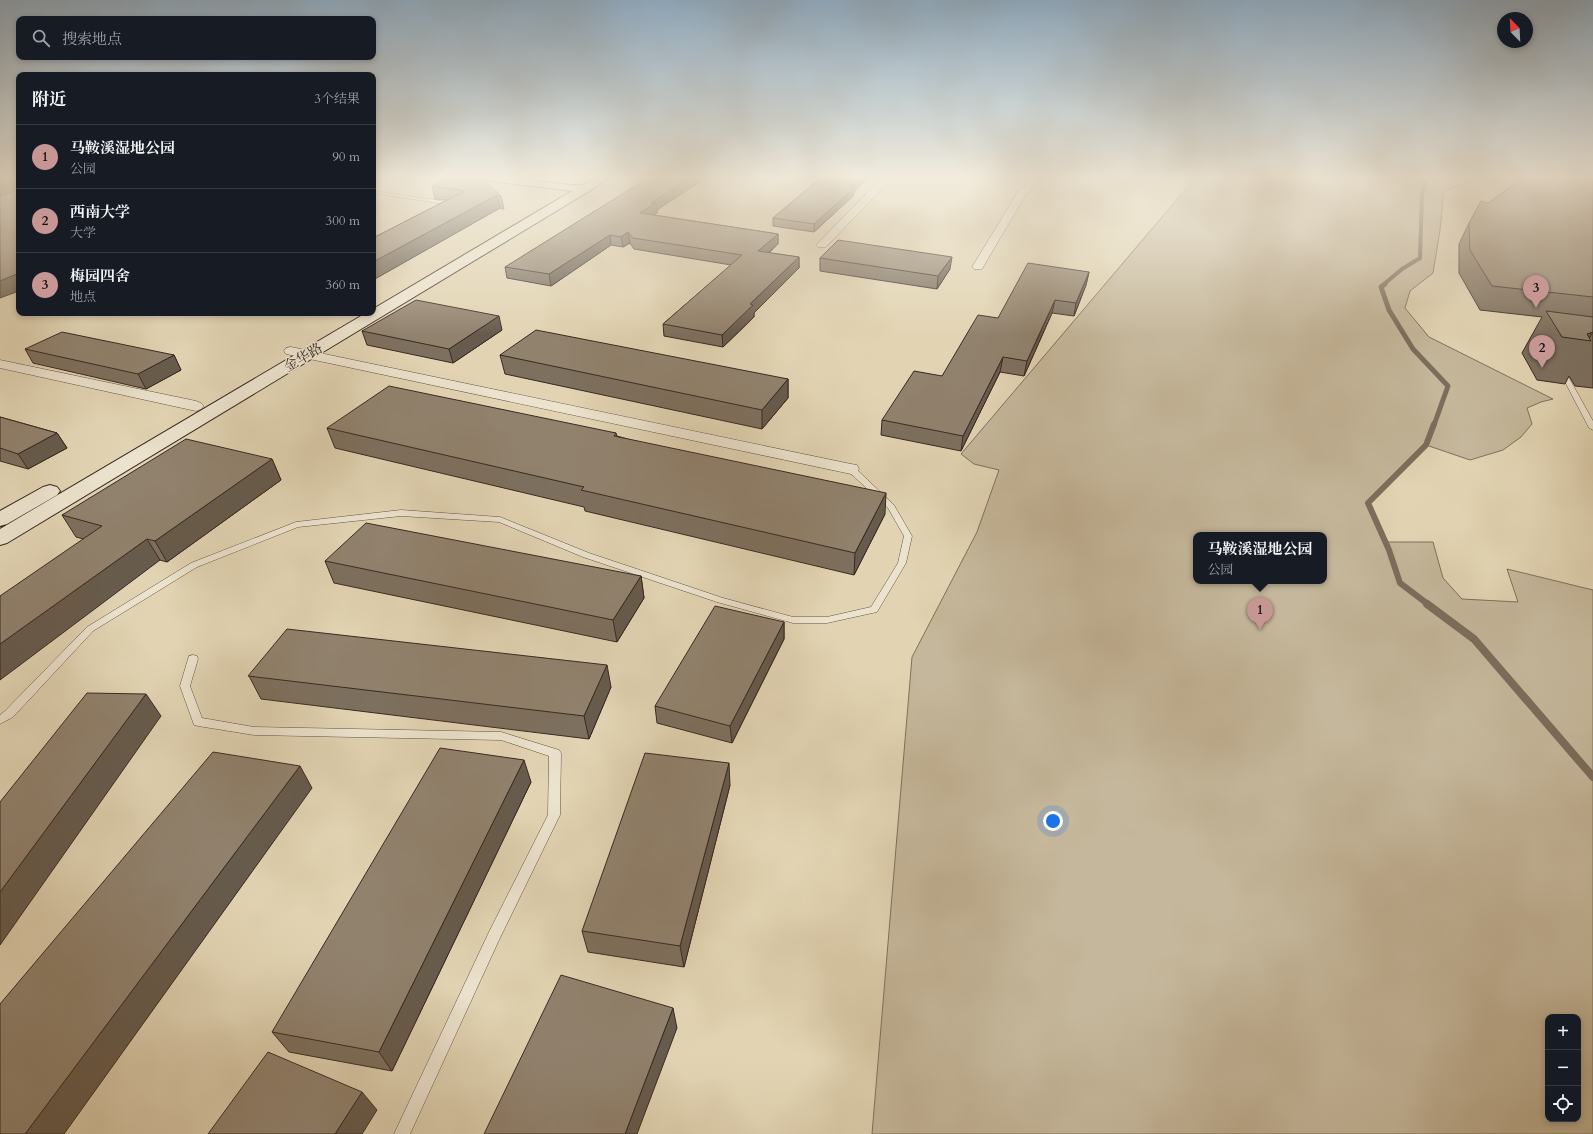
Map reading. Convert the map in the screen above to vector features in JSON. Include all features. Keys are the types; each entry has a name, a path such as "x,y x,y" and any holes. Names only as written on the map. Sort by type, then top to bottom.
{"main road":[{"name":"金华路","path":"376,301 502,229"},
{"name":"金华路","path":"376,307 505,229"},
{"name":"金华路","path":"0,520 196,406 299,353 352,316"},
{"name":"金华路","path":"0,538 361,316"}],"street":[{"path":"822,245 838,229"},
{"path":"978,267 1000,229"},
{"path":"299,353 851,469"},
{"path":"0,364 196,406"}],"lane":[{"path":"1566,378 1593,428"},
{"path":"0,720 9,714 90,629 194,565 296,525 401,513 500,520 586,555 720,600 794,620 827,620 874,610 902,563 908,536 891,507 851,469"},
{"path":"193,659 185,686 198,722 254,731 501,736 555,753 554,815 494,936 402,1134"}],"shaded area":[{"path":"1152,229 1440,229 1433,273 1410,291 1405,308 1429,337 1553,399 1527,408 1532,424 1521,437 1503,450 1470,460 1426,445 1368,503 1386,542 1433,542 1443,578 1462,599 1518,602 1507,569 1593,590 1593,1134 872,1134 912,657 977,532 999,470 974,464 961,454"}],"building":[{"path":"0,229 16,229 16,274 0,281"},
{"path":"391,229 434,229 376,260 376,236"},
{"path":"566,229 745,229 778,234 758,251 799,257 750,304 753,305 722,335 663,324 742,255 633,238 628,232 621,237 610,235 549,274 505,267"},
{"path":"1469,229 1593,229 1593,297 1492,286 1470,250"},
{"path":"838,240 952,257 938,276 820,258"},
{"path":"1028,263 1089,272 1076,303 1055,300 1027,361 1003,357 963,436 882,420 914,371 942,376 978,315 998,318"},
{"path":"416,300 499,316 449,349 362,331"},
{"path":"1546,311 1593,317 1593,332 1587,334 1591,341 1562,337"},
{"path":"536,330 788,379 762,410 500,355"},
{"path":"62,332 174,355 138,374 25,349"},
{"path":"389,386 616,433 614,436 886,493 855,553 581,490 584,487 327,428"},
{"path":"0,417 57,433 18,454 0,448"},
{"path":"186,439 272,459 155,541 147,539 0,644 0,596 102,526 62,515"},
{"path":"366,523 641,576 613,620 325,561"},
{"path":"715,606 784,622 730,726 655,706"},
{"path":"287,629 607,665 584,716 248,676"},
{"path":"87,693 146,694 0,892 0,802"},
{"path":"440,748 524,760 379,1052 272,1032"},
{"path":"213,752 300,766 25,1134 0,1134 0,1004"},
{"path":"645,753 729,763 680,946 582,931"},
{"path":"561,975 673,1008 625,1134 484,1134"},
{"path":"268,1052 362,1092 335,1134 208,1134"}],"waterway":[{"path":"1383,285 1402,269 1420,258 1421,229"},
{"path":"1385,284 1381,287 1389,310 1413,349 1448,386 1434,425"},
{"path":"1429,605 1400,583 1389,550 1368,503 1426,445 1434,424"},
{"path":"1427,604 1474,639 1593,777"}],"place":[{"name":"梅园四舍","path":"1536,308"},
{"name":"西南大学","path":"1542,368"},
{"name":"马鞍溪湿地公园","path":"1260,630"}]}
